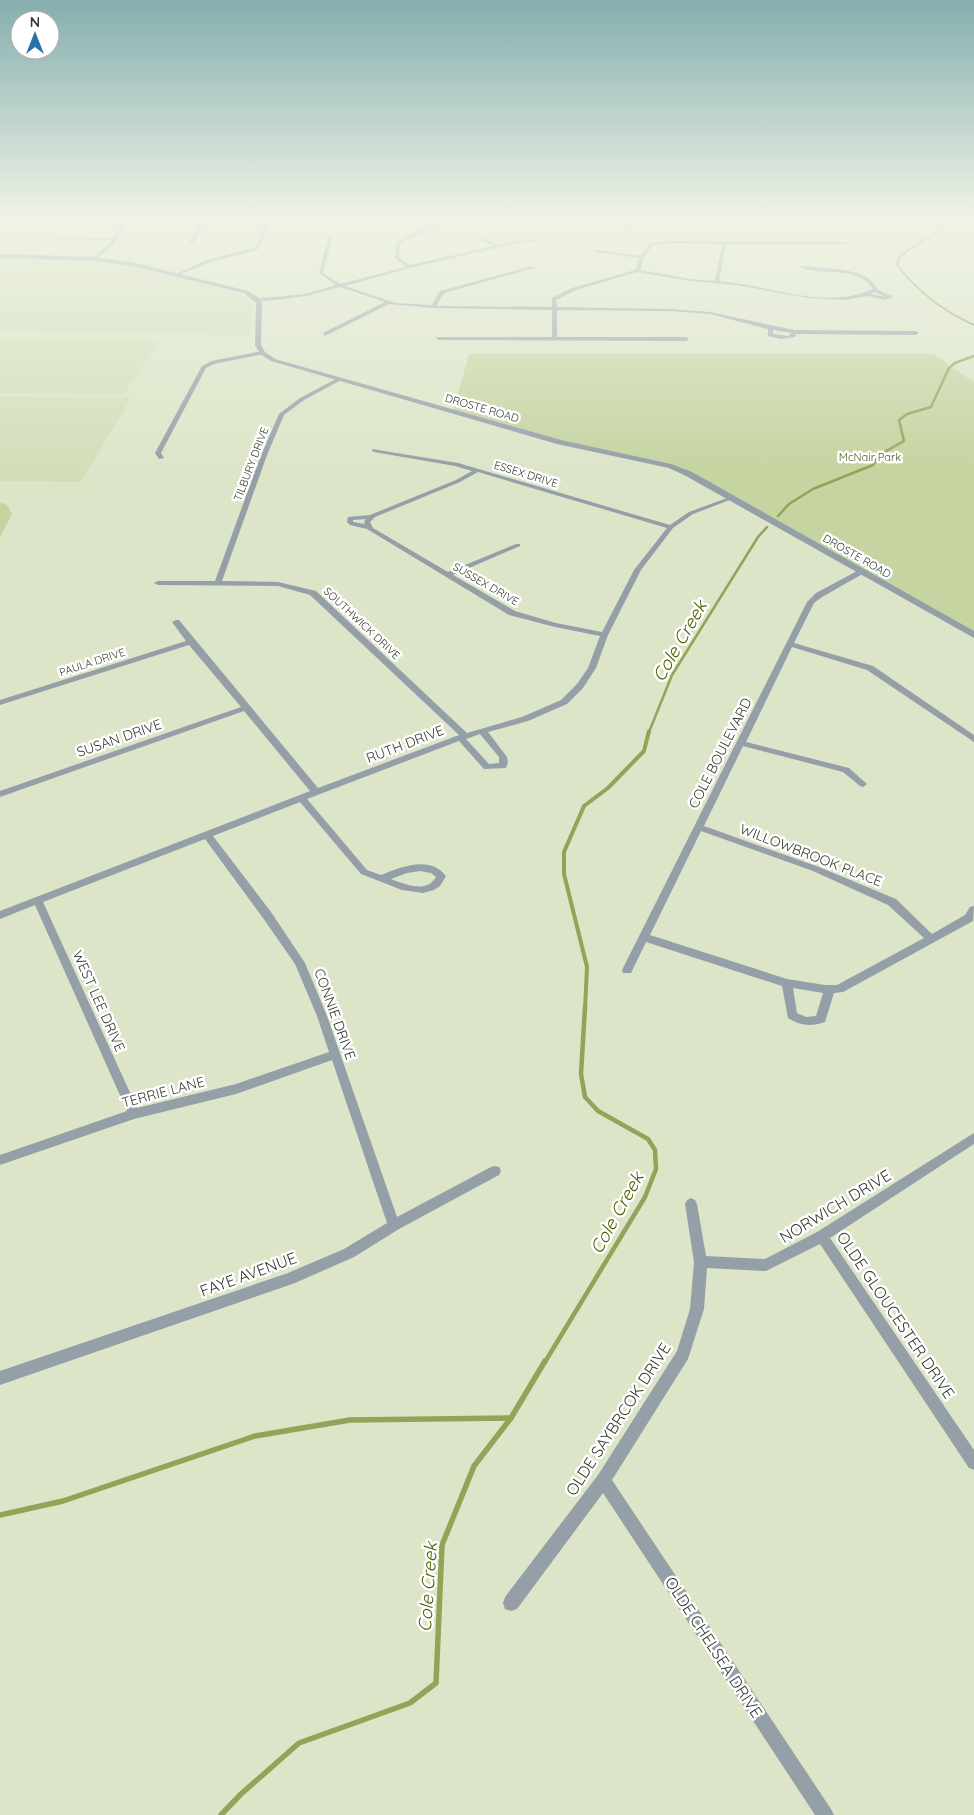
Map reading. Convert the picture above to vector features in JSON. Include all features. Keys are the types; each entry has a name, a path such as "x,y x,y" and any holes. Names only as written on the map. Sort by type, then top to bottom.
{"street":[{"path":"161,458 158,453 204,367 222,361 262,353 258,345 260,301"},
{"path":"382,301 388,303 433,307 669,310 710,313 771,328 770,335 778,338 791,337 794,332 916,333"},
{"path":"433,307 437,301"},
{"path":"554,301 555,339"},
{"path":"326,334 388,303"},
{"path":"438,338 686,339"},
{"name":"DROSTE ROAD","path":"262,353 283,364 560,442 671,466 732,498 974,635"},
{"name":"TILBURY DRIVE","path":"218,582 264,455 282,414 302,399 338,380"},
{"name":"ESSEX DRIVE","path":"374,450 435,459 671,527"},
{"name":"SUSSEX DRIVE","path":"477,470 458,481 372,517 350,518 350,522 368,527 512,613 555,625 604,635"},
{"name":"RUTH DRIVE","path":"0,915 316,792 463,737 525,719 564,702 580,686 592,668 604,635 638,570 671,527 692,513 732,498"},
{"path":"368,527 367,522 372,517"},
{"path":"448,575 518,545"},
{"name":"COLE BOULEVARD","path":"628,970 698,827 815,598 862,572"},
{"name":"SOUTHWICK DRIVE","path":"158,582 278,584 313,593 463,737 482,763 487,767 502,766 504,762 503,757 482,731"},
{"path":"176,622 316,792"},
{"name":"PAULA DRIVE","path":"0,703 191,642"},
{"path":"790,644 870,668 974,739"},
{"name":"SUSAN DRIVE","path":"0,794 246,708"},
{"path":"741,743 846,770 863,784"},
{"path":"302,798 364,872 381,879 403,887 430,890 438,884 441,876 432,868 415,867 381,879"},
{"name":"WILLOWBROOK PLACE","path":"698,827 816,869 892,902 930,938"},
{"name":"CONNIE DRIVE","path":"207,835 300,962 322,1016 394,1225"},
{"name":"WEST LEE DRIVE","path":"38,901 134,1114"},
{"path":"644,936 787,983 839,989 969,918 974,910"},
{"path":"787,983 792,1015 806,1021 821,1019 830,989"},
{"name":"TERRIE LANE","path":"0,1160 134,1114 236,1088 334,1055"},
{"name":"NORWICH DRIVE","path":"701,1262 766,1265 822,1236 974,1138"},
{"name":"FAYE AVENUE","path":"0,1378 290,1279 349,1253 394,1225 495,1171"},
{"name":"OLDE SAYBRCOK DRIVE","path":"511,1603 603,1480 683,1354 697,1309 701,1262 691,1204"},
{"name":"OLDE GLOUCESTER DRIVE","path":"822,1236 974,1464"},
{"name":"OLDE CHELSEA DRIVE","path":"603,1480 824,1815"}],"shaded area":[{"path":"0,301 250,301 252,307 251,335 0,332"},
{"path":"0,338 160,340 124,394 0,393"},
{"path":"0,397 131,398 81,482 0,481"}],"green space":[{"name":"McNair Park","path":"469,354 933,354 974,382 974,633 671,466 560,442 453,412"},
{"path":"0,502 7,505 12,514 0,537"}],"waterway":[{"name":"Cole Creek","path":"933,301 952,314 974,325"},
{"name":"Cole Creek","path":"778,516 789,504 813,489 873,465 879,455 904,441 899,420 907,414 931,407 949,368 955,363 974,356"},
{"name":"Cole Creek","path":"649,732 672,675 758,537 767,527"},
{"name":"Cole Creek","path":"585,1009 587,967 564,874 564,852 584,806 608,788 644,751 649,731"},
{"name":"Cole Creek","path":"545,1362 645,1197 656,1169 655,1150 648,1139 598,1111 585,1097 581,1074 585,1007"},
{"name":"Cole Creek","path":"511,1418 545,1361"},
{"path":"0,1515 63,1501 255,1436 350,1420 511,1418"},
{"name":"Cole Creek","path":"221,1815 241,1794 299,1743 410,1703 436,1683 442,1545 474,1466 511,1418"}]}
